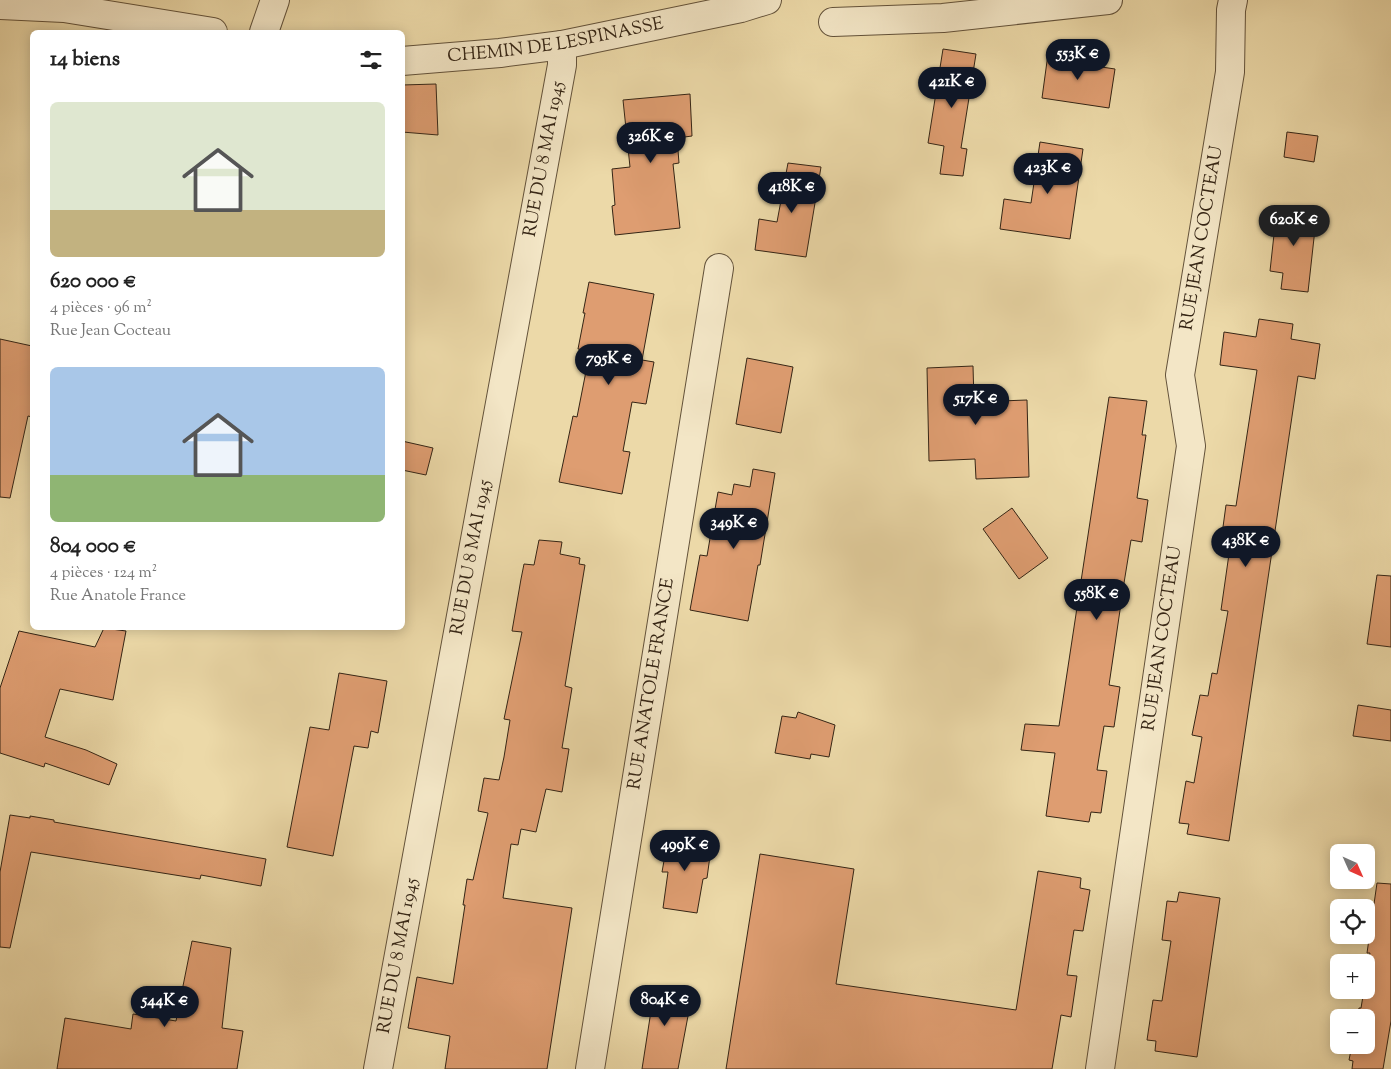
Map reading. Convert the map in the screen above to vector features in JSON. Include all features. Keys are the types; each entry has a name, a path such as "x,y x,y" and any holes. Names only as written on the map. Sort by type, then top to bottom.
{"street":[{"path":"265,30 275,0"},
{"name":"CHEMIN DE LESPINASSE","path":"405,61 500,53 562,45 741,8 767,0"},
{"path":"833,22 939,9 1108,0"},
{"name":"RUE JEAN COCTEAU","path":"1100,1069 1191,446 1180,375 1230,72 1231,10 1233,0"},
{"path":"0,5 64,8 201,30"},
{"name":"RUE DU 8 MAI 1945","path":"378,1069 562,65 562,45"},
{"name":"RUE ANATOLE FRANCE","path":"590,1069 719,268"}],"building":[{"path":"943,49 976,54 961,148 967,149 963,176 940,174 944,146 928,143"},
{"path":"1048,54 1096,61 1095,66 1115,69 1109,108 1042,98"},
{"path":"436,84 438,135 405,132 405,85"},
{"path":"690,94 692,136 677,138 679,163 673,164 680,228 615,235 612,206 615,205 612,169 630,167 623,100"},
{"path":"1287,132 1318,136 1314,162 1284,157"},
{"path":"1040,142 1083,149 1070,239 1000,229 1004,199 1031,203"},
{"path":"788,163 821,167 806,257 755,250 759,219 777,222"},
{"path":"1277,207 1317,211 1308,292 1281,289 1283,273 1270,271"},
{"path":"589,282 654,294 642,360 654,362 646,404 632,402 623,451 630,452 622,494 559,482 573,416 577,417 590,351 578,349"},
{"path":"1259,319 1293,324 1291,339 1320,344 1315,379 1298,376 1229,841 1187,834 1189,824 1179,823 1186,781 1194,783 1202,737 1192,735 1200,695 1208,696 1212,673 1217,674 1228,611 1221,610 1230,547 1220,546 1226,505 1236,506 1257,370 1220,365 1224,332 1256,337"},
{"path":"0,339 30,346 30,416 28,416 10,498 0,497"},
{"path":"747,358 793,367 781,433 736,424"},
{"path":"973,366 974,402 1027,400 1029,477 976,479 975,459 929,461 927,368"},
{"path":"1109,397 1147,401 1142,435 1146,435 1137,498 1148,500 1142,542 1131,540 1124,583 1109,685 1120,687 1114,727 1104,726 1097,770 1107,771 1101,813 1091,812 1089,822 1046,816 1055,753 1021,750 1025,724 1059,726"},
{"path":"405,442 433,448 426,475 405,471"},
{"path":"753,469 775,473 760,565 758,565 748,621 690,610 700,555 707,556 718,492 732,495 734,484 750,487"},
{"path":"1012,508 1048,558 1019,579 983,529"},
{"path":"539,540 562,542 560,554 580,558 579,564 585,565 565,686 572,688 562,748 569,749 562,792 546,789 536,832 521,829 518,845 511,844 503,898 572,908 547,1069 445,1069 450,1036 408,1028 417,977 453,984 467,879 473,880 488,813 478,811 484,778 499,780 504,757 510,720 504,719 522,632 512,631 521,579 524,564 534,565"},
{"path":"1377,575 1391,576 1391,647 1367,644"},
{"path":"103,630 126,631 113,700 60,689 45,737 86,750 117,764 109,785 45,763 44,767 0,753 0,688 19,631 95,647"},
{"path":"339,673 387,681 378,733 371,731 368,748 354,746 333,856 287,847 310,727 329,730"},
{"path":"1358,705 1391,710 1391,741 1353,736"},
{"path":"798,712 835,725 829,757 811,754 810,759 775,753 782,716 796,718"},
{"path":"10,815 54,820 54,822 266,859 261,886 201,875 200,879 31,852 10,948 0,947 0,872"},
{"path":"669,833 712,841 707,878 703,879 697,913 663,908 668,872 662,872"},
{"path":"760,854 854,869 836,984 1016,1010 1038,871 1081,878 1080,888 1090,890 1083,931 1074,930 1067,975 1077,976 1071,1017 1061,1015 1052,1069 726,1069"},
{"path":"1377,883 1391,884 1391,1021 1383,1069 1352,1069 1353,1061 1349,1060 1350,1054 1375,1054 1375,1009 1359,1009 1361,1008 1362,999 1375,999 1375,954 1367,953 1368,944 1375,944 1375,899"},
{"path":"1179,892 1220,898 1197,1057 1155,1051 1156,1041 1147,1040 1153,1000 1162,1001 1171,941 1162,940 1167,901 1177,902"},
{"path":"192,941 231,948 222,1028 243,1031 237,1069 57,1069 65,1018 131,1029 133,1014 176,1021"},
{"path":"642,987 690,993 688,1016 678,1069 642,1069 651,1011 640,1010"}]}
